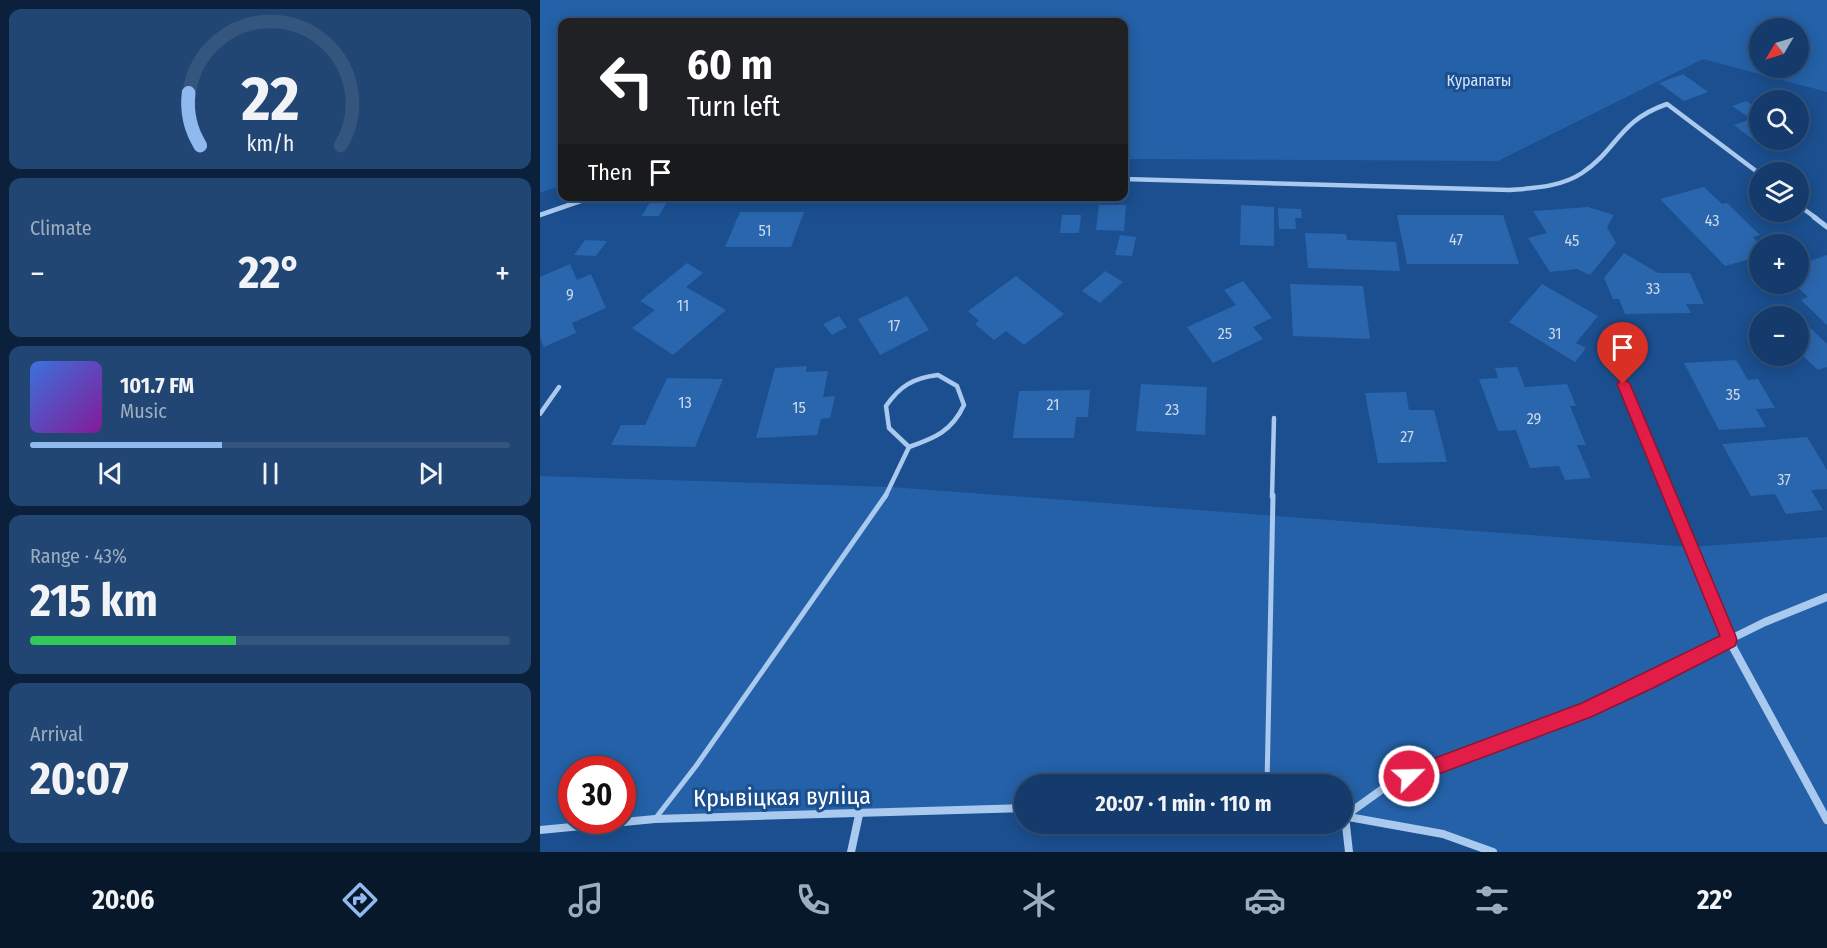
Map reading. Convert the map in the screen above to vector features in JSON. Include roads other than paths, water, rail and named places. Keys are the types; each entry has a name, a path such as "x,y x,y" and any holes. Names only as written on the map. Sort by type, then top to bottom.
{"street":[{"path":"1128,179 1510,190 1536,187 1562,182 1580,174 1592,165 1626,124 1654,108 1667,104 1749,166"},
{"path":"540,215 581,201"},
{"path":"1809,213 1827,227"},
{"path":"1353,810 1388,786 1430,767 1585,711 1648,682 1729,640 1827,597"},
{"path":"1729,640 1825,811 1827,820"},
{"name":"Крывіцкая вуліца","path":"540,830 655,819 859,815 1014,808"},
{"path":"851,852 859,815"},
{"path":"1353,818 1443,834 1493,852"},
{"path":"1346,834 1349,852"}],"lane":[{"path":"655,819 807,611 892,487 909,447 943,436 957,422 964,405 957,386 938,375 919,377 898,389 886,406 889,429 909,447"},
{"path":"1623,384 1729,640"},
{"path":"540,414 560,387"},
{"path":"1267,774 1274,418"}],"park label":[{"name":"Курапаты","path":"1479,80"}]}
